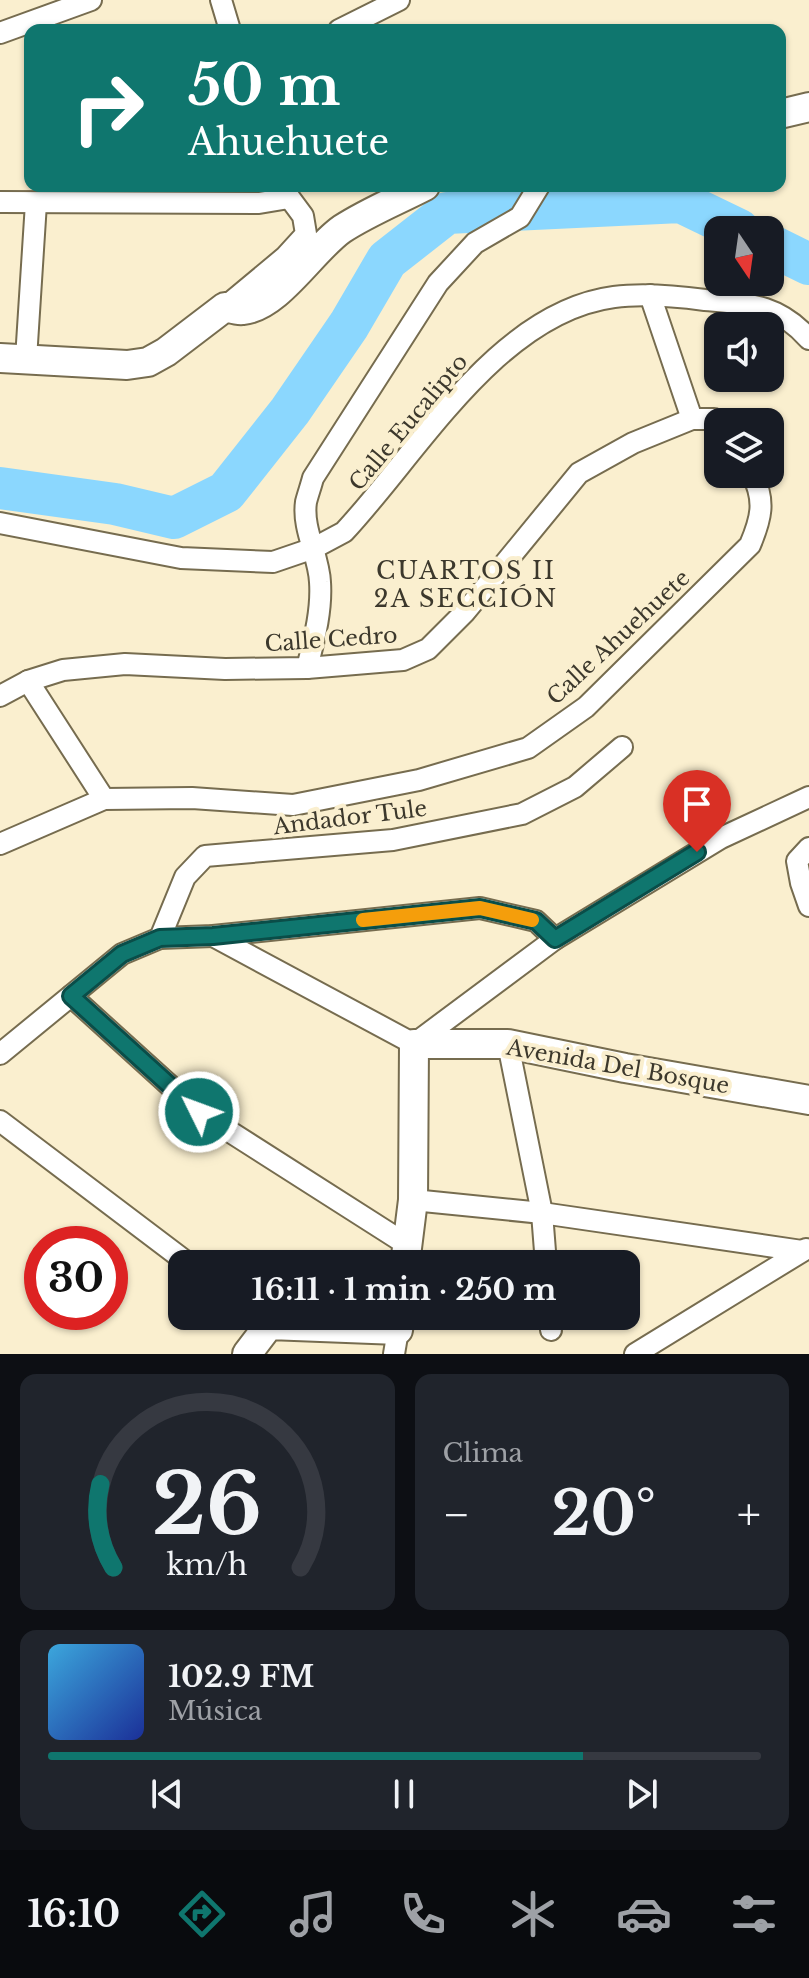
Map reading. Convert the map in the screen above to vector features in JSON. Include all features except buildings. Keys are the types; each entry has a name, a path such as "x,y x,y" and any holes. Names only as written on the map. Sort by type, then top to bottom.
{"street":[{"path":"0,33 41,8 91,0"},
{"path":"221,0 228,24"},
{"path":"350,24 390,2"},
{"path":"786,113 809,107"},
{"path":"0,202 259,203 284,192 303,216 306,234 285,257 225,307 148,362 127,365 13,358 36,203"},
{"path":"225,307 241,311 257,306 275,294 342,230 414,192"},
{"path":"307,668 320,605 320,580 306,505 313,478 438,283 475,243 520,217 536,192"},
{"path":"650,295 692,419"},
{"name":"Calle Eucalipto","path":"0,523 181,558 273,562 314,548 344,532 478,373 522,336 563,312 611,297 650,295 747,304 779,312 809,339"},
{"name":"Calle Cedro","path":"0,696 28,681 63,670 125,664 225,669 307,668 403,660 428,649 465,612 579,473 633,443 692,419 704,419"},
{"name":"Calle Ahuehuete","path":"0,844 104,799 192,798 293,805 419,780 528,748 586,707 750,545 762,517 758,488"},
{"path":"28,681 104,799"},
{"name":"Andador Tule","path":"160,938 185,877 205,856 393,840 522,814 575,787 622,747"},
{"path":"407,1250 413,1200 414,1044 555,939 721,838 809,797"},
{"path":"809,848 797,861 809,906"},
{"path":"0,1054 122,954 160,938 213,936 480,908 536,921 555,939"},
{"name":"Avenida Del Bosque","path":"213,936 414,1044 508,1044 809,1100"},
{"path":"71,996 199,1112 400,1250"},
{"path":"508,1044 542,1213 545,1250"},
{"path":"0,1121 170,1250"},
{"path":"413,1200 542,1213 806,1249"},
{"path":"635,1354 806,1249"},
{"path":"247,1354 259,1330"},
{"path":"364,1330 397,1333"}],"waterway":[{"path":"0,488 115,504 174,518 226,492 290,411 349,325 387,260 447,213 681,202 710,216"},
{"path":"784,252 809,264"}],"slow traffic":[{"path":"363,920 480,908 532,920"}],"district":[{"name":"CUARTOS II 2A SECCIÓN","path":"466,585"}],"route":[{"path":"199,1112 71,996 122,954 160,938 213,936 480,908 536,921 555,939 697,852"}]}
